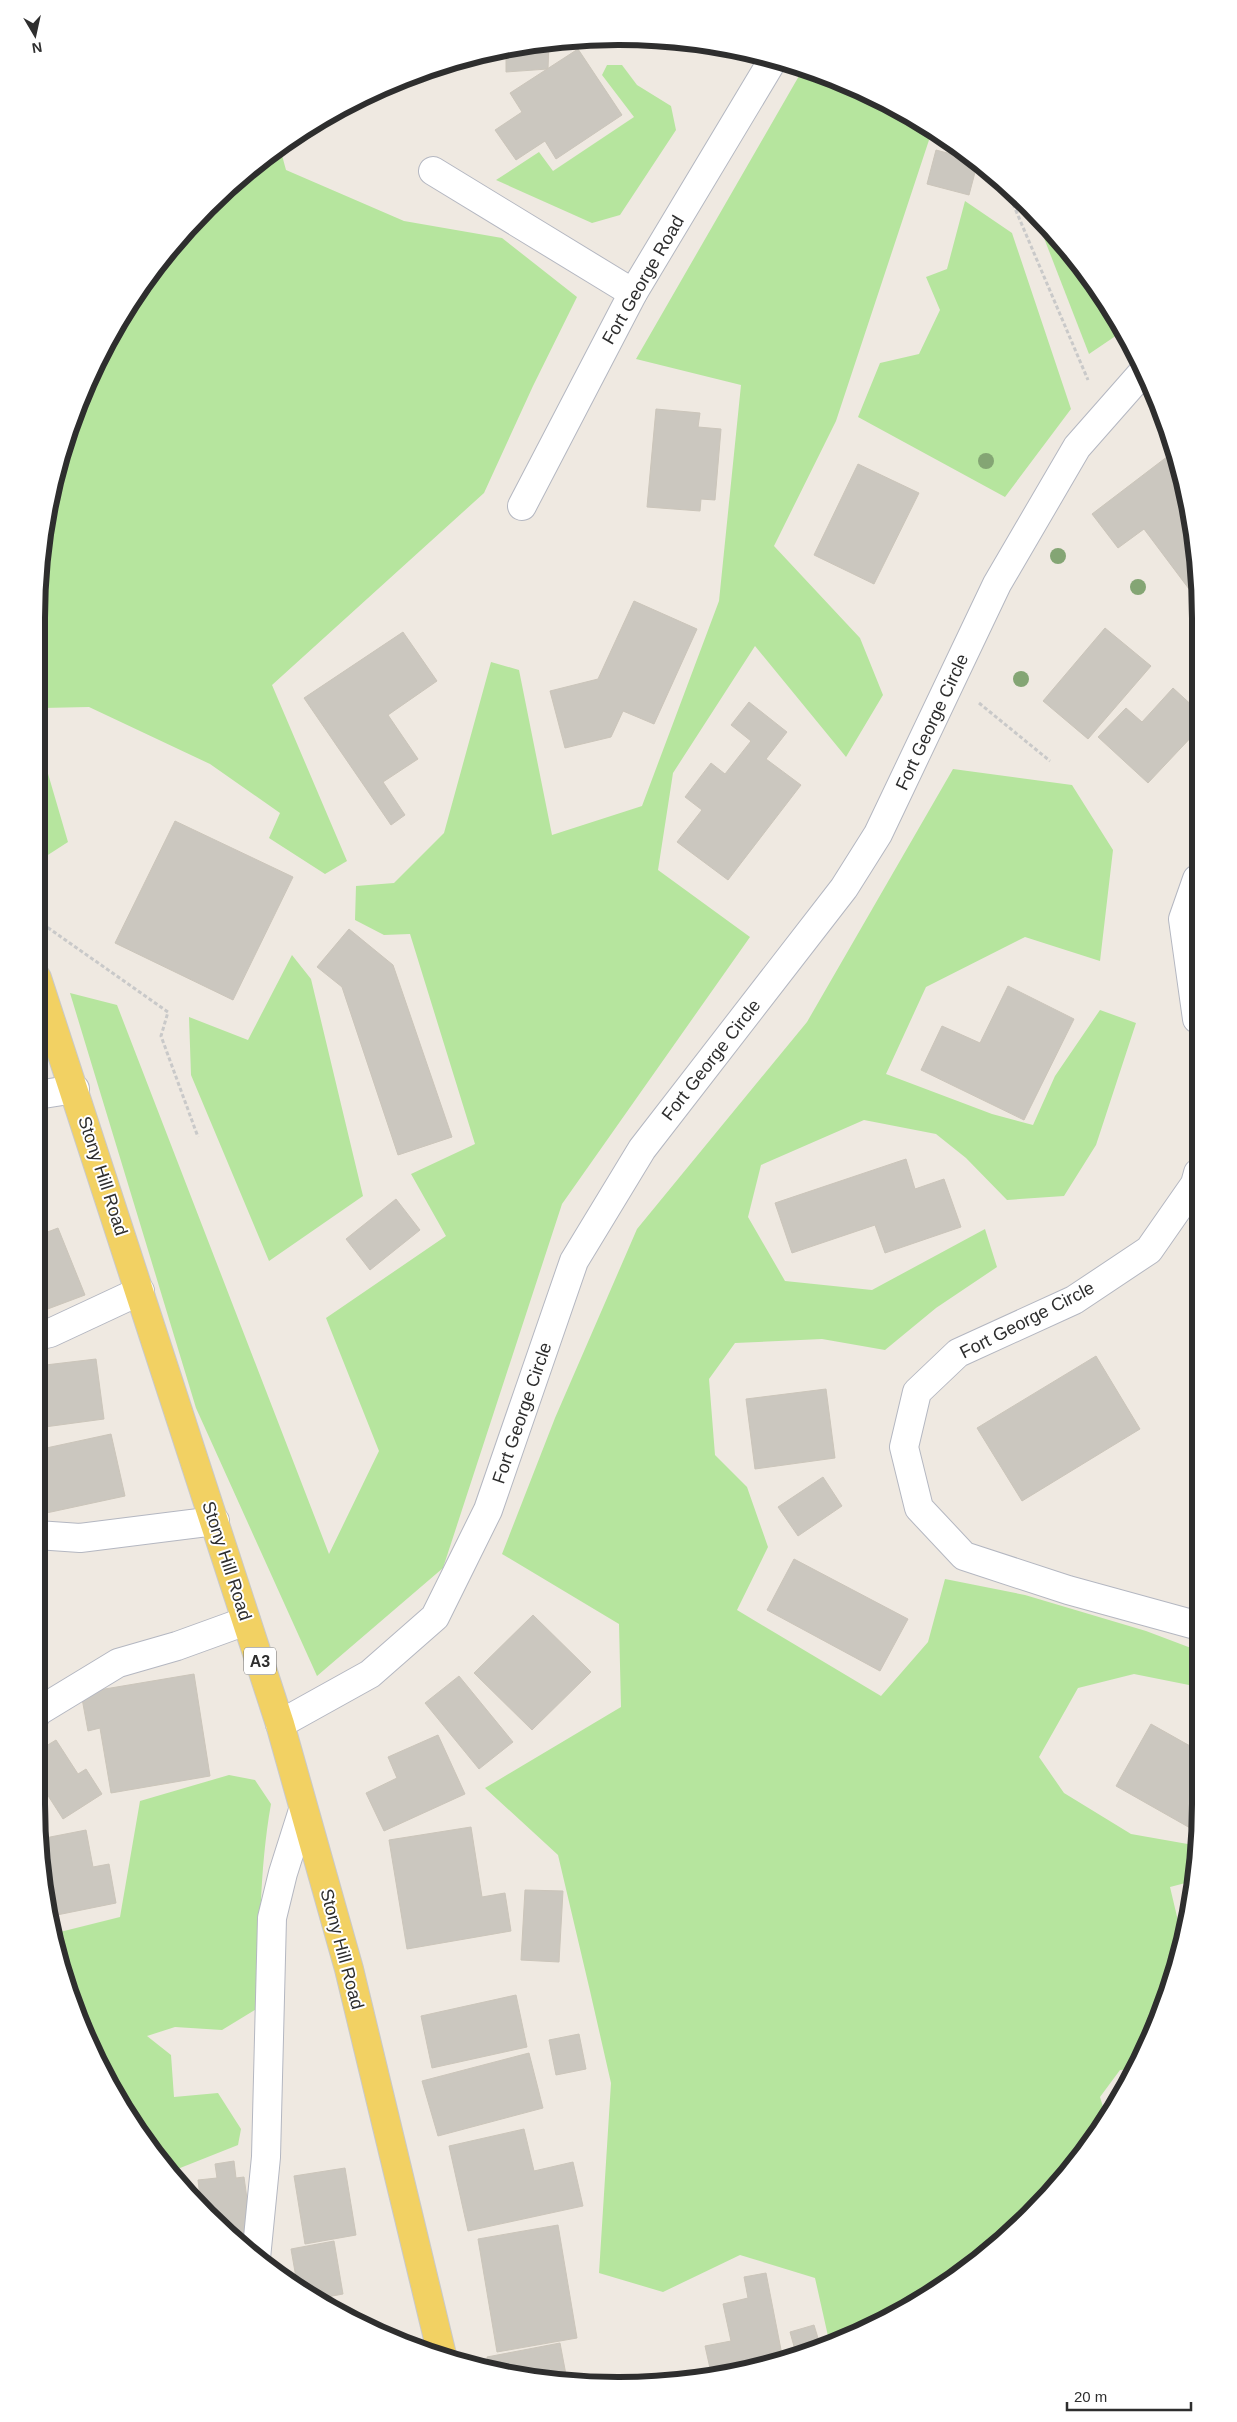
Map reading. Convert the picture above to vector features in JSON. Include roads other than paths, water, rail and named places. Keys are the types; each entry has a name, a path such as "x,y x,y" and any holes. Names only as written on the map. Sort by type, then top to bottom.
{"main road":[{"name":"Stony Hill Road","path":"45,1001 280,1724 349,1970 441,2349"}],"street":[{"name":"Fort George Road","path":"522,506 633,293 769,66"},
{"path":"433,170 633,293"},
{"name":"Fort George Circle","path":"280,1724 370,1674 435,1617 488,1510 574,1261 642,1149 844,888 878,834 1007,567 1077,447 1138,377"},
{"path":"1192,893 1183,919 1192,983"},
{"path":"45,1094 75,1089"},
{"name":"Fort George Circle","path":"1192,1188 1149,1250 1074,1300 958,1352 917,1392 904,1447 919,1508 964,1556 1068,1590 1192,1624"},
{"path":"45,1334 140,1291"},
{"path":"45,1536 80,1538 215,1521"},
{"path":"45,1707 118,1663 177,1646 246,1620"},
{"path":"257,2248 266,2157 272,1918 282,1873 303,1810"}]}
